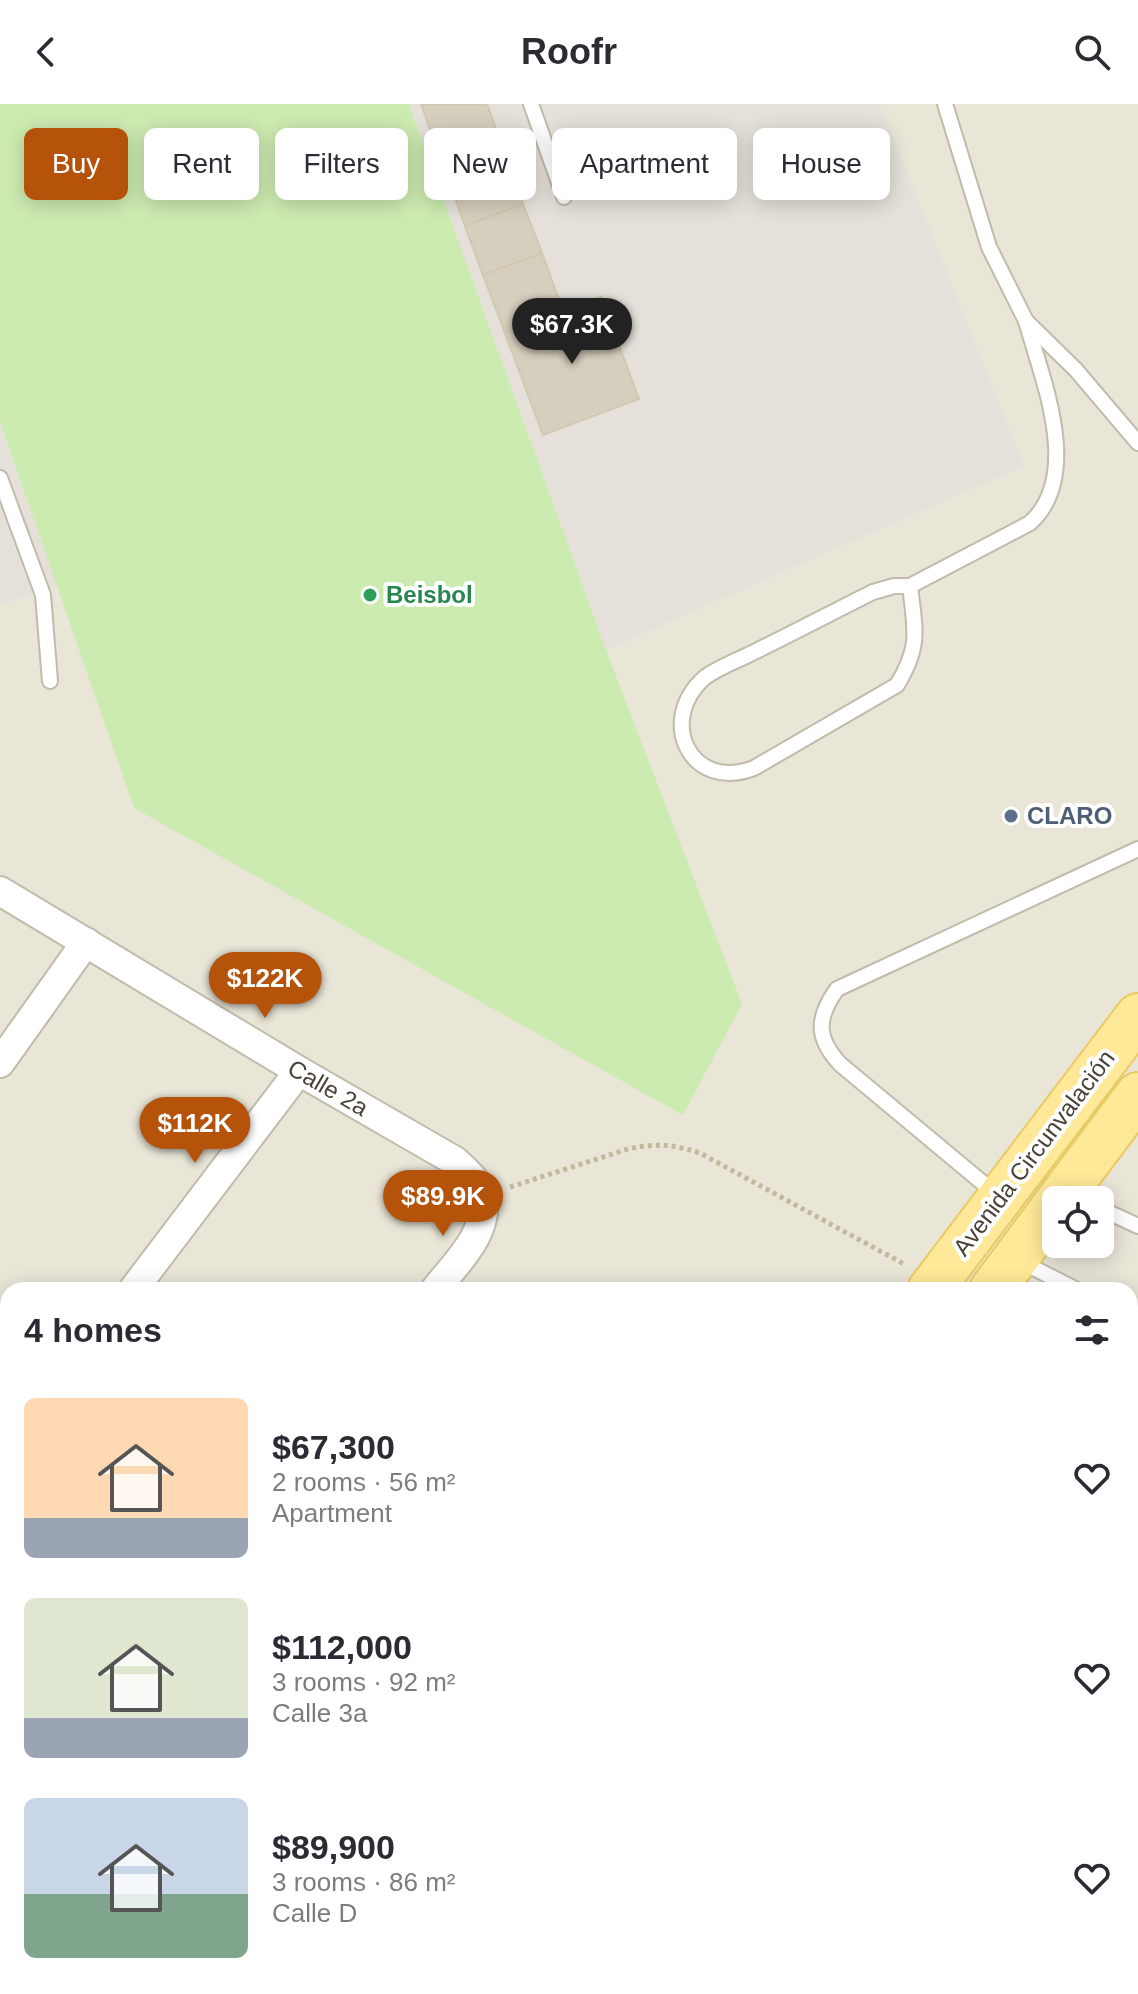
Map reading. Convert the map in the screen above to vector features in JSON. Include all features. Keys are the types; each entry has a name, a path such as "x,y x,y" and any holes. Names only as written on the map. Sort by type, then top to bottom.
{"main road":[{"name":"Avenida Circunvalación","path":"936,1282 1138,1016"},
{"name":"Avenida Circunvalación","path":"1084,1186 1138,1095"},
{"name":"Avenida Circunvalación","path":"1004,1274 1042,1234"}],"street":[{"name":"Calle 2a","path":"0,891 455,1161 471,1177 482,1196"},
{"path":"0,1063 86,942"},
{"path":"139,1282 299,1071"},
{"path":"441,1282 474,1240 481,1220 482,1196"}],"lane":[{"path":"531,104 552,163"},
{"path":"910,586 915,619 914,650 910,664 897,685 741,773 713,771 691,757 681,728 685,705 705,677 873,592 894,586 910,586 1030,523 1043,511 1051,495 1056,472 1056,440 1051,410 1026,321 989,247 945,104"},
{"path":"1026,321 1076,370 1138,443"},
{"path":"0,478 43,595 50,681"},
{"path":"999,1197 834,1058 821,1033 823,1008 837,989 1138,849"},
{"path":"1114,1215 1138,1226"},
{"path":"1004,1274 1040,1282"}],"path":[{"path":"482,1196 628,1149 648,1144 674,1144 700,1153 926,1282"}],"shaded area":[{"path":"0,104 409,104 424,146 424,200 444,200 606,650 1023,466 880,104 1138,104 1138,1282 0,1282 0,606 57,584 0,422"},
{"path":"409,104 880,104 890,128 753,128 753,200 890,200 890,129 1024,466 606,650 444,200 536,200 536,128 424,128 424,146"},
{"path":"0,422 57,585 0,606"}],"green space":[{"path":"0,104 409,104 424,146 424,200 444,200 606,650 742,1004 683,1115 134,808 0,422"}],"building":[{"path":"421,104 487,104 496,128 430,128"},
{"path":"456,200 522,200 523,204 465,226"},
{"path":"523,204 542,253 483,275 465,226"},
{"path":"542,253 563,311 505,333 483,275"},
{"path":"601,297 639,399 543,435 505,333"}],"place":[{"name":"Beisbol","path":"370,595"},
{"name":"CLARO","path":"1011,816"}]}
